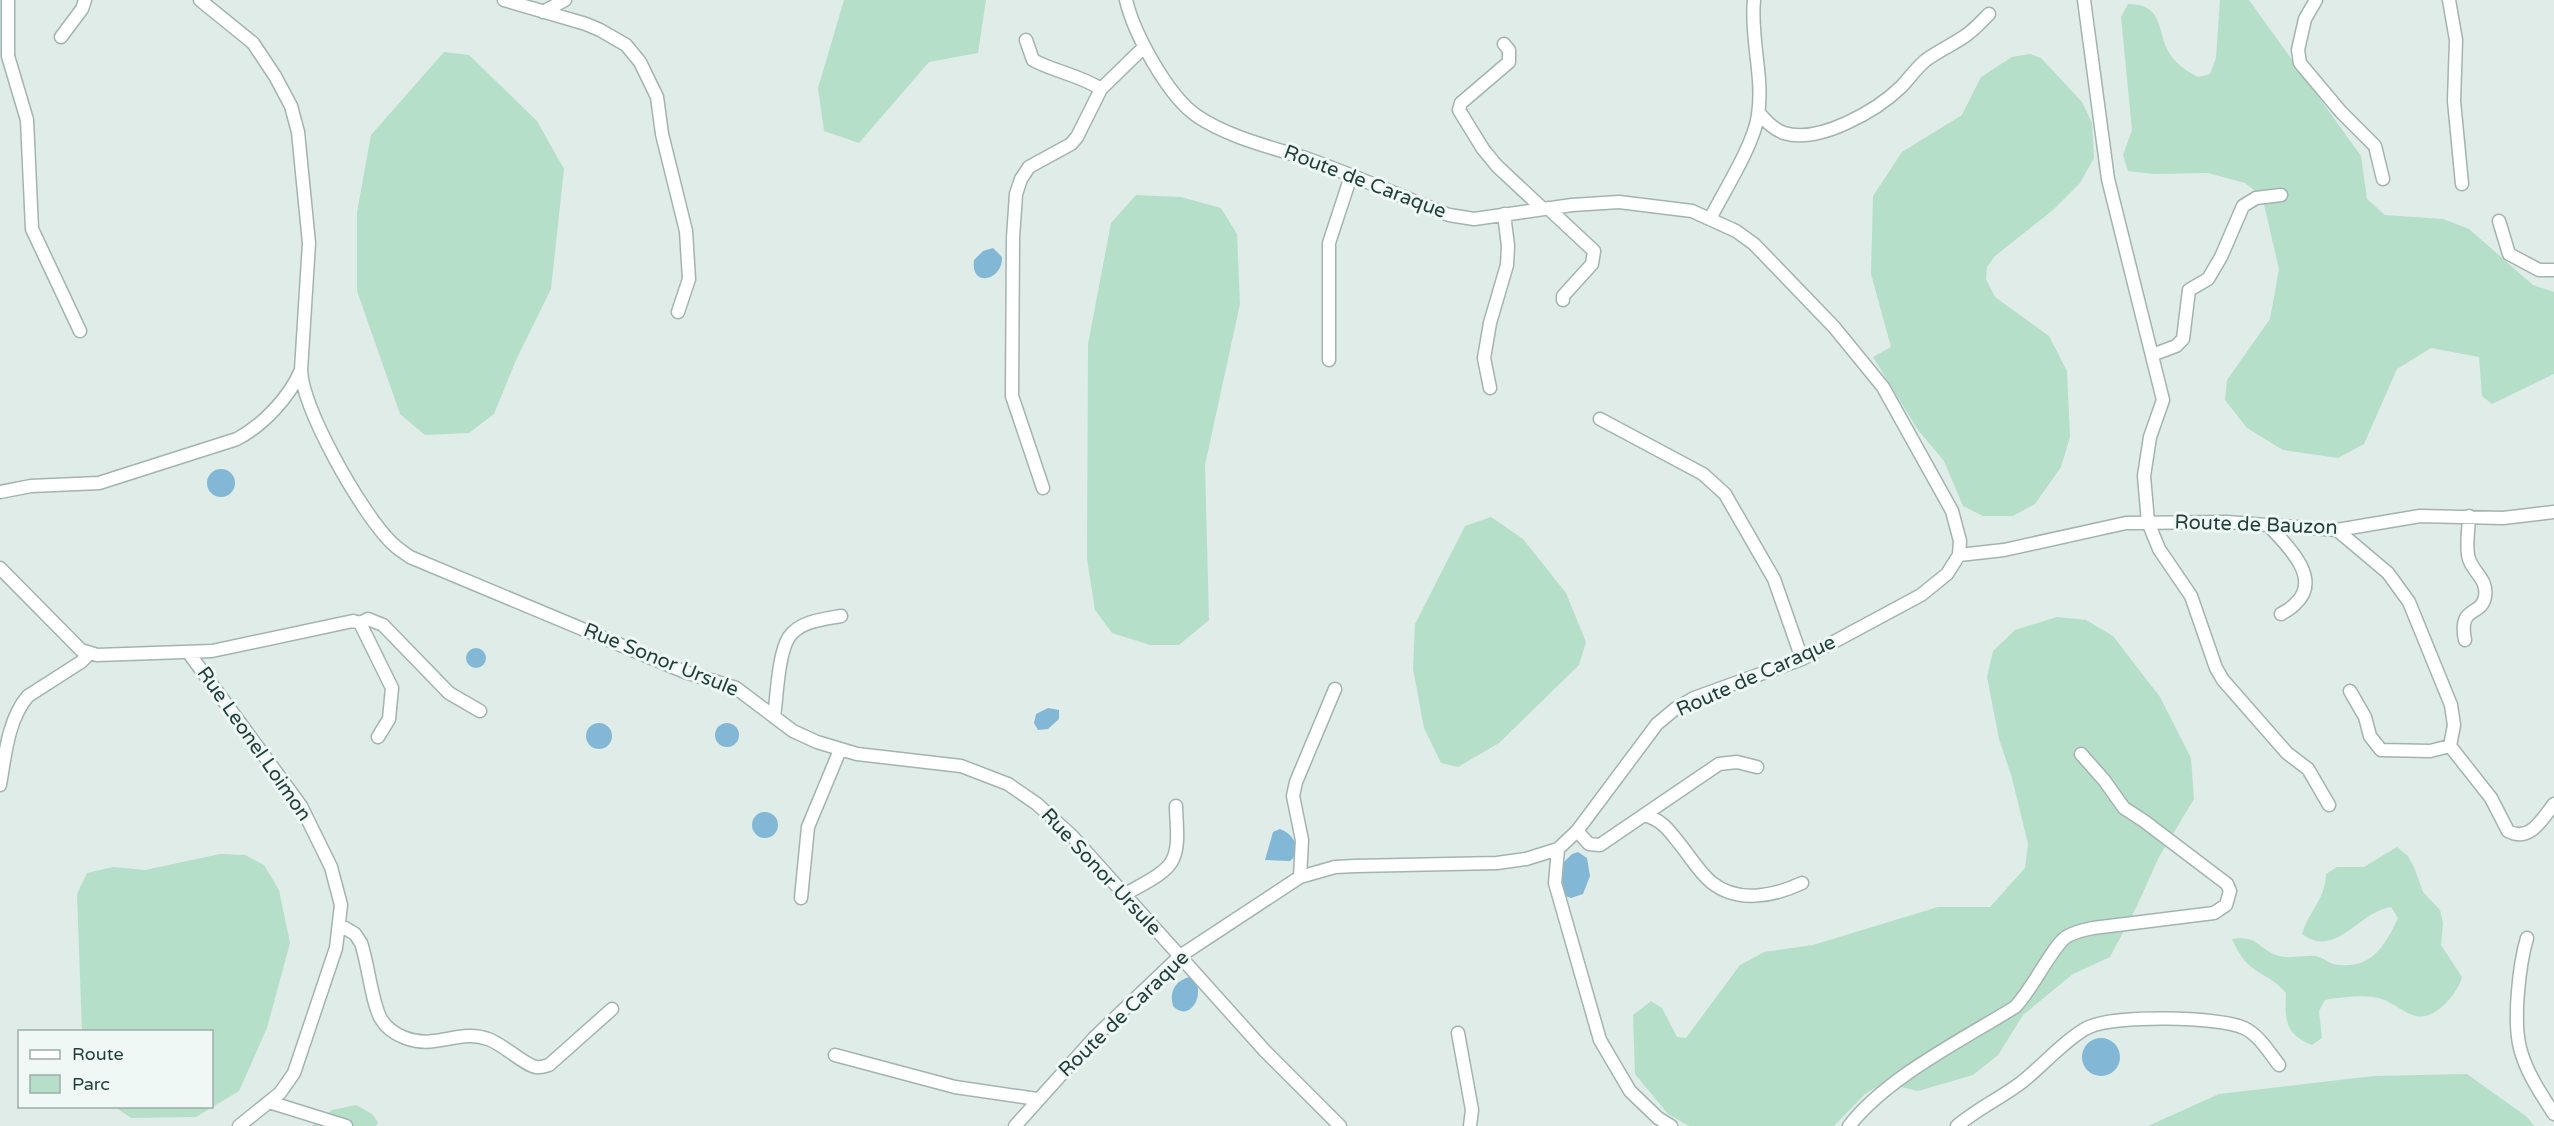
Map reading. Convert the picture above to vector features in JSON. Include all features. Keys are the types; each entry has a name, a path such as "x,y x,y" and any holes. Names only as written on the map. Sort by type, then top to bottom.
{"street":[{"path":"8,0 8,56 14,80 25,106 27,120 32,230 80,331"},
{"path":"61,37 82,9 85,0"},
{"path":"0,492 31,486 99,483 237,439 250,432 264,419 295,384 301,370 309,243 298,132 291,106 253,43 200,0"},
{"path":"504,0 586,24 618,39 633,52 652,84 657,97 662,134 680,202 688,248 689,279 678,312"},
{"path":"543,12 565,0"},
{"name":"Route de Caraque","path":"1015,1126 1095,1037 1180,956 1300,877 1325,869 1355,866 1497,863 1526,859 1558,849 1577,831 1646,738 1675,709 1694,698 1802,659 1921,595 1947,574 1959,555 1960,541 1952,511 1883,387 1834,327 1754,244 1736,231 1692,211 1675,207 1619,202 1546,208 1474,219 1449,215 1351,176 1231,134 1196,115 1178,98 1144,47 1129,14 1126,0"},
{"path":"1710,219 1753,134 1759,113 1754,0"},
{"path":"2084,0 2108,179 2163,399 2150,437 2144,476 2148,522 2159,549 2191,596 2216,668 2223,680 2287,753 2308,769 2329,806"},
{"path":"2316,0 2305,19 2298,50 2300,63 2341,112 2375,146 2383,179"},
{"path":"2448,0 2456,40 2454,101 2463,184"},
{"path":"1759,113 1774,129 1786,134 1804,134 1829,129 1851,120 1883,101 1901,87 1923,62 1971,32 1989,14"},
{"path":"1026,40 1033,60 1049,68 1074,75 1101,89"},
{"path":"1504,44 1511,57 1509,62 1461,103 1459,110 1497,166 1594,251 1592,264 1563,296 1563,300"},
{"path":"1043,488 1012,396 1011,314 1016,194 1021,179 1029,167 1071,144 1077,137 1101,89 1144,47"},
{"path":"1329,360 1329,243 1351,176"},
{"path":"2152,355 2176,346 2183,339 2189,290 2208,279 2243,207 2256,198 2281,195"},
{"path":"1490,388 1484,358 1490,323 1507,265 1508,246 1504,214"},
{"path":"2499,221 2510,254 2539,270 2554,270"},
{"name":"Rue Sonor Ursule","path":"301,370 303,386 337,463 380,530 398,549 410,557 685,672 736,688 799,734 840,750 961,766 1008,784 1037,804 1064,828 1265,1052 1340,1126"},
{"path":"1600,419 1703,474 1725,494 1774,579 1802,659"},
{"name":"Route de Bauzon","path":"1959,555 2004,550 2107,526 2148,522 2202,521 2337,530 2420,516 2503,518 2554,512"},
{"path":"2465,640 2463,630 2465,617 2480,605 2485,597 2484,579 2468,555 2469,516"},
{"path":"2268,525 2290,548 2302,567 2306,582 2298,603 2281,614"},
{"path":"2337,530 2388,573 2409,602 2451,705 2454,725 2450,746 2492,798 2508,831 2521,836 2528,833 2554,804"},
{"path":"0,568 74,643 89,654 212,651 353,621 360,623 368,619 383,626 449,693 480,711"},
{"path":"774,717 783,657 789,636 807,624 842,616"},
{"path":"360,623 392,688 389,718 378,737"},
{"name":"Rue Leonel Loimon","path":"188,652 307,816 334,876 341,905 336,948 294,1073 280,1093 240,1126"},
{"path":"0,785 14,720 21,703 27,696 81,662 89,654"},
{"path":"1300,877 1302,840 1293,796 1296,782 1335,688"},
{"path":"2350,691 2365,717 2370,736 2381,750 2430,751 2450,746"},
{"path":"801,898 808,826 840,750"},
{"path":"1849,1126 1858,1114 1897,1081 2015,1007 2024,998 2063,939 2076,932 2093,928 2214,913 2226,905 2230,891 2227,884 2144,820 2124,808 2097,771 2081,754"},
{"path":"1577,831 1589,843 1600,845 1719,764 1737,762 1757,767"},
{"path":"1124,896 1165,869 1172,861 1176,850 1176,806"},
{"path":"1644,815 1661,821 1709,880 1720,888 1740,894 1773,895 1802,883"},
{"path":"1558,849 1555,883 1600,1040 1630,1091 1658,1118 1671,1126"},
{"path":"340,925 355,934 361,943 381,1019 392,1031 402,1037 432,1042 476,1035 509,1049 535,1068 549,1065 612,1009"},
{"path":"2528,938 2520,976 2520,1048 2537,1089 2554,1114"},
{"path":"1957,1126 1976,1110 2020,1083 2088,1027 2108,1021 2175,1019 2243,1028 2254,1035 2279,1065"},
{"path":"1458,1033 1472,1110 1470,1126"},
{"path":"835,1056 955,1087 1037,1100"},
{"path":"270,1102 346,1126"}],"green space":[{"path":"844,0 986,0 978,53 929,62 859,143 824,131 818,88"},
{"path":"2220,0 2249,0 2361,156 2367,199 2385,215 2443,219 2469,229 2533,285 2554,292 2554,374 2492,404 2482,396 2479,357 2431,348 2397,369 2364,444 2338,458 2283,450 2247,428 2225,400 2227,380 2270,319 2279,269 2262,196 2245,183 2208,173 2154,174 2128,171 2123,155 2132,130 2121,17 2128,4 2139,5 2153,12 2170,54 2180,66 2198,77 2210,74 2216,58"},
{"path":"444,52 469,55 537,121 564,169 551,289 516,360 494,414 469,433 425,435 400,414 357,291 357,212 371,135"},
{"path":"2030,54 2041,58 2082,102 2092,123 2094,158 2080,183 2053,210 1995,256 1987,267 1986,279 1995,297 2049,336 2067,371 2070,437 2061,467 2035,504 2013,516 1983,516 1963,506 1944,461 1918,430 1873,357 1891,347 1871,274 1873,196 1902,152 1962,115 1981,77 2012,57"},
{"path":"1136,195 1181,197 1221,208 1237,234 1240,304 1205,465 1209,620 1179,645 1150,645 1112,633 1095,610 1087,559 1088,344 1111,223"},
{"path":"1491,517 1523,539 1566,593 1586,642 1579,665 1499,743 1458,767 1441,763 1424,728 1413,669 1415,624 1465,526"},
{"path":"2057,617 2086,620 2113,636 2160,697 2191,758 2194,799 2159,857 2110,957 2073,974 2023,1015 1998,1055 1973,1075 1918,1091 1883,1083 1865,1094 1834,1126 1689,1126 1668,1114 1635,1074 1633,1015 1651,1001 1662,1008 1677,1037 1686,1038 1740,965 1764,952 1813,945 1938,907 1990,907 2025,868 2028,844 2012,778 1999,739 1987,677 1993,651 2015,630"},
{"path":"2397,847 2408,856 2423,892 2440,910 2443,923 2441,945 2462,977 2460,983 2445,1004 2431,1014 2423,1016 2411,1015 2376,997 2354,996 2325,1000 2319,1011 2322,1038 2312,1045 2296,1036 2288,1025 2286,993 2251,967 2232,939 2248,939 2283,957 2316,956 2333,964 2346,965 2366,960 2381,948 2398,918 2391,907 2367,917 2336,938 2326,941 2314,940 2302,934 2320,899 2326,874 2337,867 2364,867"},
{"path":"220,854 245,855 264,865 279,890 290,943 267,1028 239,1091 213,1107 213,1030 82,1030 77,894 87,873 113,867 145,870"},
{"path":"2467,1074 2527,1117 2534,1126 2148,1126 2219,1094 2373,1076"},
{"path":"356,1105 372,1114 378,1122 376,1126 312,1126 332,1110"},
{"path":"116,1108 211,1108 196,1117 131,1118"}],"water":[{"path":"993,248 1002,257 1001,265 993,276 981,278 974,269 974,260 983,251"},
{"path":"221,469 231,473 235,483 231,493 221,497 211,493 207,483 211,473"},
{"path":"476,648 483,651 486,658 483,665 476,668 469,665 466,658 469,651"},
{"path":"1048,708 1059,710 1059,719 1048,729 1038,730 1034,723 1036,714"},
{"path":"599,723 608,727 612,736 608,745 599,749 590,745 586,736 590,727"},
{"path":"727,723 732,724 738,730 738,740 732,746 727,747 722,746 716,740 715,735 716,730 722,724"},
{"path":"765,812 774,816 778,825 774,834 765,838 756,834 752,825 756,816"},
{"path":"1280,829 1293,838 1296,847 1294,857 1290,861 1265,860 1273,832"},
{"path":"1578,852 1587,858 1590,876 1583,894 1571,898 1563,895 1559,884 1561,865 1572,854"},
{"path":"1189,977 1194,978 1197,985 1197,999 1190,1009 1179,1010 1173,1006 1174,988 1180,981"},
{"path":"2101,1038 2108,1039 2114,1044 2119,1050 2119,1064 2114,1070 2108,1075 2101,1076 2094,1075 2088,1070 2083,1064 2082,1057 2083,1050 2088,1044 2094,1039"}]}
